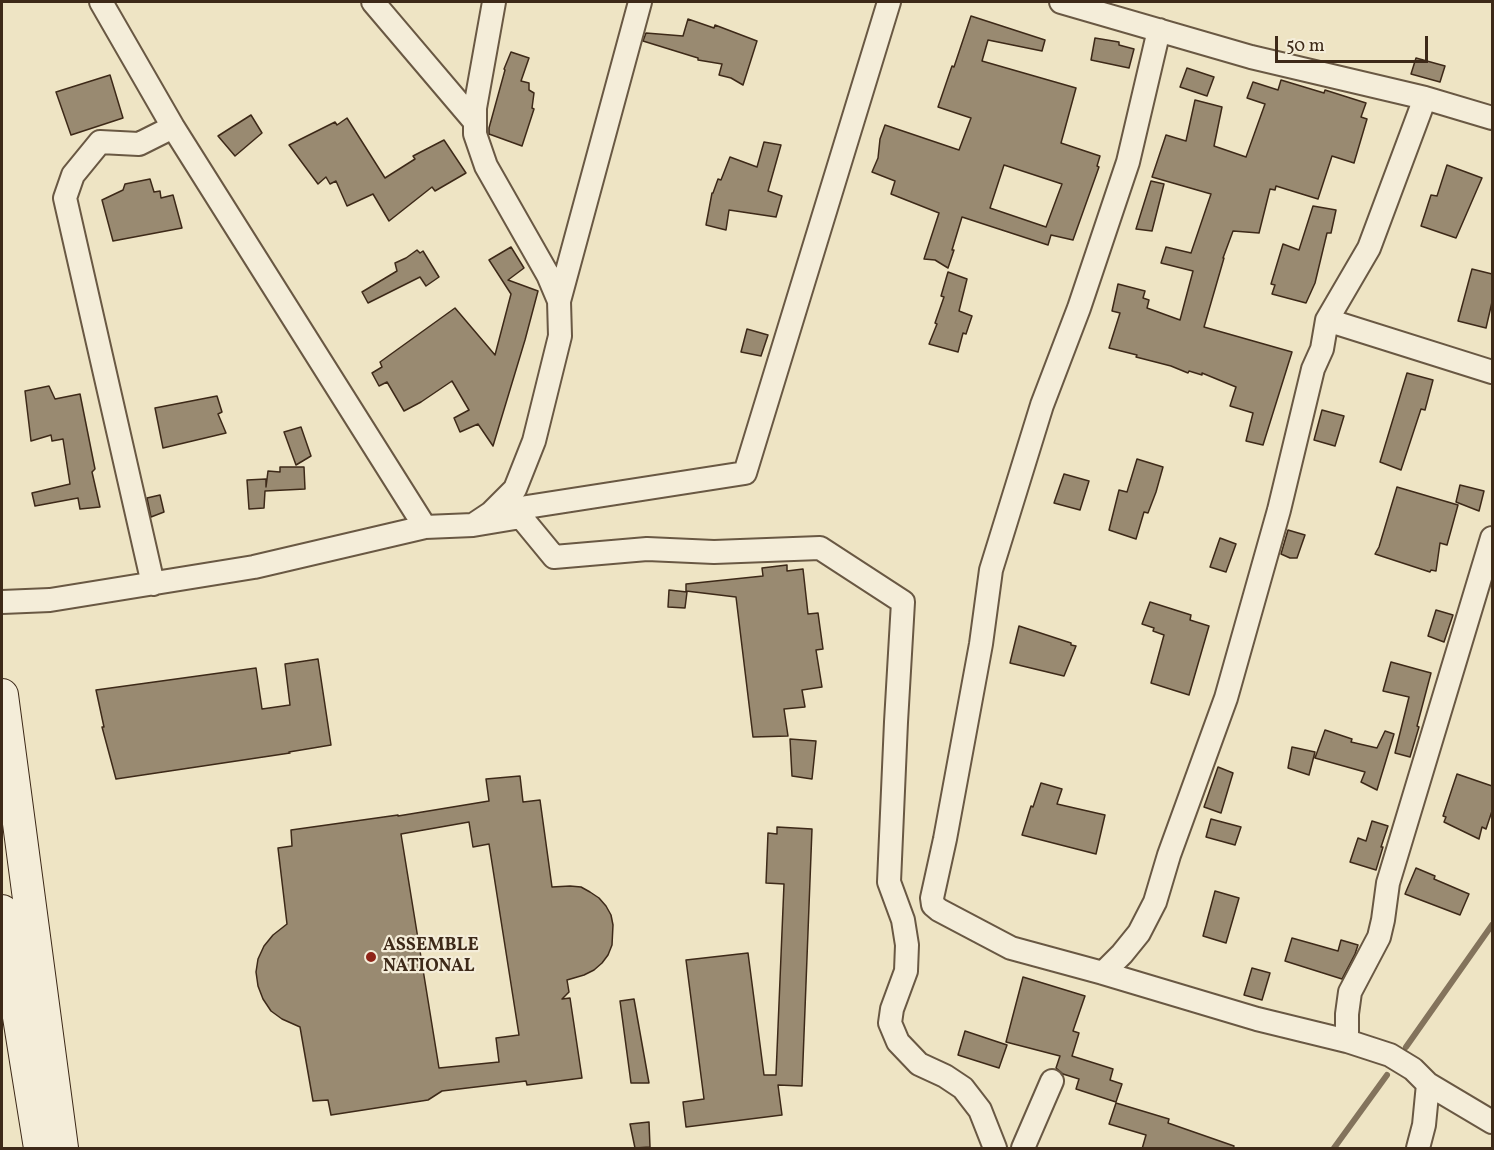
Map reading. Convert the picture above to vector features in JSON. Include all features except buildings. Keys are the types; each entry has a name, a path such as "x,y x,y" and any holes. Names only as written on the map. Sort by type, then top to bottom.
{"main road":[{"path":"2,695 62,1149"},
{"path":"2,911 40,1149"}],"street":[{"path":"101,2 173,128 425,527"},
{"path":"373,2 475,122"},
{"path":"494,2 475,108 476,134 486,166 548,275 559,301"},
{"path":"482,519 515,489 534,441 560,336 559,301 640,2"},
{"path":"2,602 50,600 254,567 425,527 745,473 889,2"},
{"path":"1060,2 1251,57 1425,98 1492,118"},
{"path":"1159,30 1128,162 1079,308 1042,405 991,570 981,644 932,898 933,905 1011,948 1390,1055 1413,1069 1428,1084 1492,1122"},
{"path":"1103,973 1139,933 1155,902 1169,855 1226,698 1279,510 1313,369 1322,349 1327,320 1369,248 1425,98"},
{"path":"153,584 65,198 73,175 100,142 139,144 173,128"},
{"path":"1327,320 1492,372"},
{"path":"482,519 521,518 554,557 647,549 714,552 820,548 903,602 889,882 903,920 907,945 906,971 892,1009 890,1023 898,1042 919,1064 945,1076 963,1088 980,1110 995,1149"},
{"path":"1347,1041 1350,992 1379,937 1388,883 1492,538"},
{"path":"1023,1149 1052,1081"},
{"path":"1418,1149 1424,1125 1428,1084"}],"waterway":[{"path":"1406,1047 1492,925"},
{"path":"1334,1148 1387,1075"}],"place":[{"name":"ASSEMBLE NATIONAL","path":"371,957"}]}
